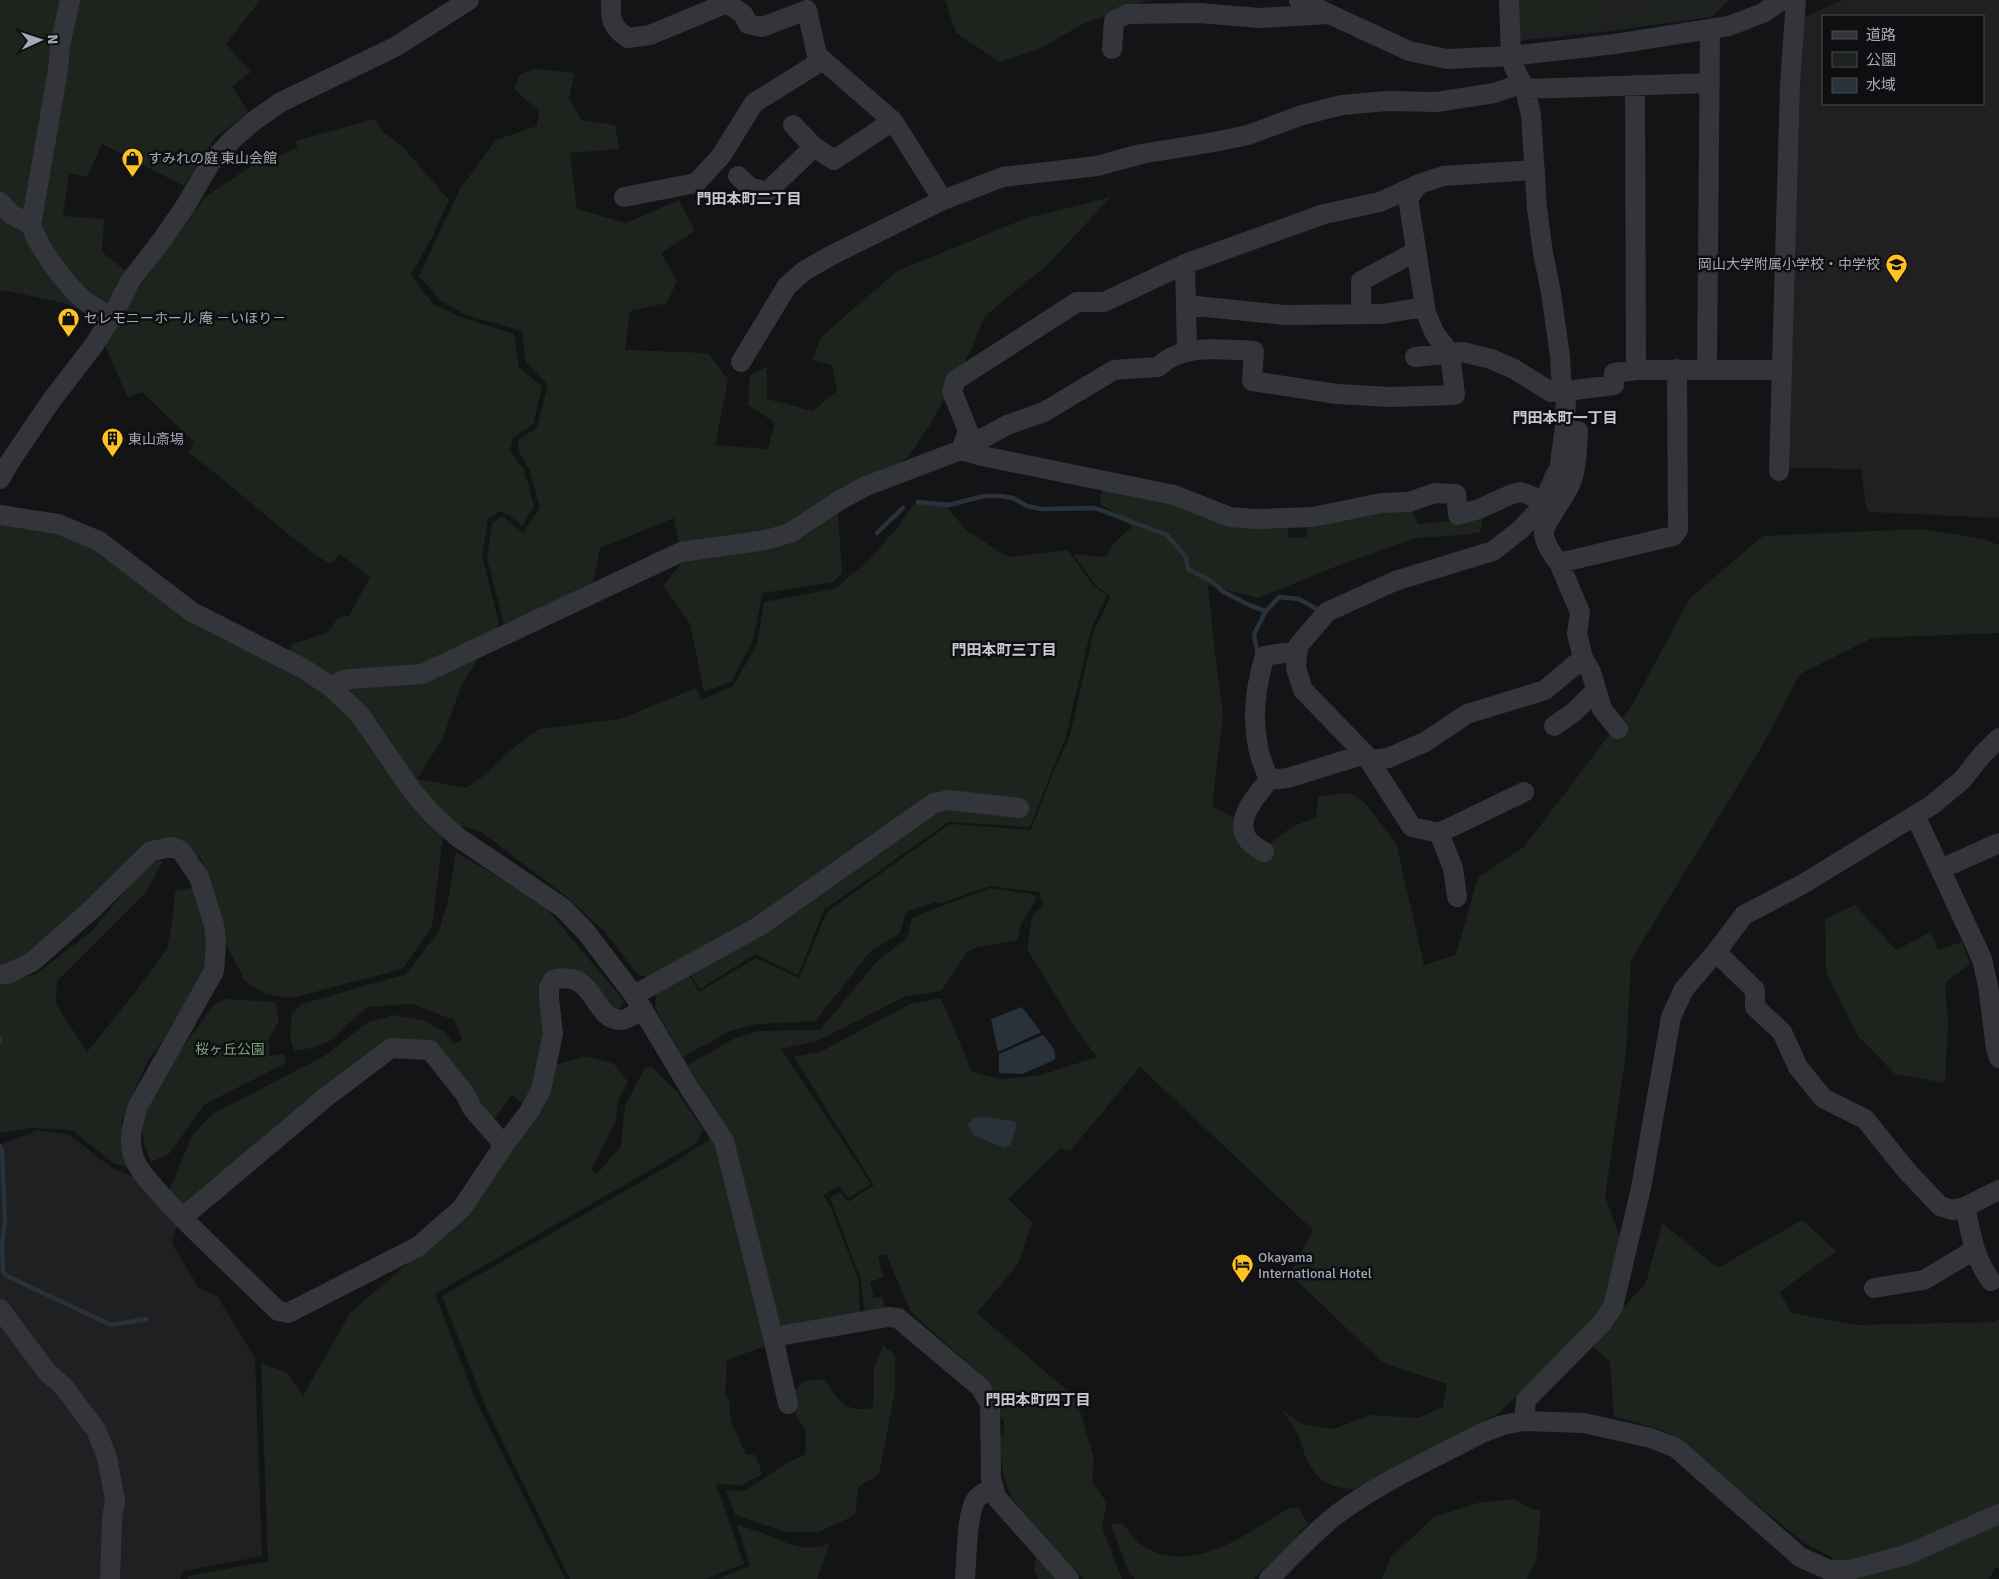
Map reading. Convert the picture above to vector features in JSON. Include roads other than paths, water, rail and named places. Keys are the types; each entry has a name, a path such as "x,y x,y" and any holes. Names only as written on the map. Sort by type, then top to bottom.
{"street":[{"path":"70,0 60,46 58,70 31,225 37,241 54,266 85,301 112,318"},
{"path":"611,0 610,12 616,30 628,38 650,35 727,3 743,14 748,24 762,27 807,10 817,55 893,121 943,200"},
{"path":"1299,0 1409,51 1446,59 1511,56 1615,44 1729,26 1763,13 1782,0"},
{"path":"1269,780 1258,747 1255,716 1258,676 1265,656 1293,652 1327,612 1395,581 1493,551 1521,528 1559,472 1566,398 1562,391 1566,365 1560,357 1551,292 1543,253 1537,208 1531,115 1523,86 1511,56 1510,0"},
{"path":"1779,471 1790,84 1796,0"},
{"path":"0,478 46,409 112,318 131,280 172,226 211,162 234,138 255,120 281,102 396,47 462,2"},
{"path":"1112,49 1114,21 1127,14 1199,13 1259,18 1328,14"},
{"path":"1707,368 1710,29"},
{"path":"624,197 696,182 721,156 754,103 823,60"},
{"path":"741,362 787,286 804,270 943,200 1003,177 1097,166 1141,154 1214,142 1248,134 1302,115 1342,105 1388,101 1437,102 1494,94 1523,86 1710,84"},
{"path":"1635,85 1636,370"},
{"path":"793,125 814,147 834,160 893,121"},
{"path":"738,176 750,187 767,192 814,147"},
{"path":"961,450 968,432 952,391 956,380 1077,302 1104,302 1185,264 1324,214 1380,202 1419,184 1443,176 1535,170"},
{"path":"332,688 341,681 350,679 422,674 681,552 766,540 790,533 840,500 866,486 961,450 1007,424 1044,412 1114,370 1158,367 1165,360 1195,349 1254,351 1252,381 1337,394 1390,397 1455,395 1450,353 1434,334 1424,307 1415,252 1415,235 1408,198 1419,184"},
{"path":"0,202 11,214 31,225"},
{"path":"1361,314 1360,281 1415,252"},
{"path":"1185,264 1187,351"},
{"path":"1186,305 1284,315 1382,314 1424,307"},
{"path":"1415,356 1463,352 1491,359 1514,368 1551,392 1614,385 1614,373 1636,370 1707,368 1782,370"},
{"path":"1559,563 1673,536 1678,530 1677,369"},
{"path":"1562,391 1579,396 1575,467 1563,499 1544,527 1543,534 1555,559 1559,563 1580,612 1578,634 1583,658 1591,672 1602,709 1618,729"},
{"path":"961,450 1174,495 1230,517 1313,517 1381,503 1409,502 1436,493 1456,494 1458,515 1479,509 1512,494 1521,492 1539,499"},
{"path":"0,515 58,524 99,541 192,612 306,670 332,688 360,715 413,792 433,815 459,838 563,908 586,932 638,1002 690,1089 724,1140 788,1404"},
{"path":"1293,652 1296,668 1304,690 1367,757 1412,827 1439,833 1524,792"},
{"path":"1264,852 1249,841 1243,831 1244,818 1254,798 1269,780 1288,778 1367,757 1388,758 1425,742 1467,714 1545,690 1583,658"},
{"path":"1554,726 1574,712 1596,690"},
{"path":"1524,1421 1526,1400 1602,1323 1613,1307 1641,1188 1671,1017 1684,989 1716,952 1744,915 1803,884 1932,805 1962,780 1982,755 1999,738"},
{"path":"0,974 7,974 32,962 91,910 151,852 172,847 181,851 199,877 214,925 216,942 214,971 138,1106 131,1129 132,1154 138,1167 182,1218 278,1310 288,1313 418,1246 462,1208 504,1145 529,1112 541,1090 553,1034 549,988 553,980 563,977 574,978 582,984 613,1019 623,1020 638,1002 758,927 934,803 949,800 1019,808"},
{"path":"1915,815 1982,959 1999,1058"},
{"path":"1439,833 1452,868 1457,896"},
{"path":"1940,869 1999,843"},
{"path":"1716,952 1755,990 1755,1008 1782,1032 1798,1067 1823,1098 1865,1119 1906,1170 1940,1206 1952,1210 1965,1207 1999,1190"},
{"path":"182,1218 326,1097 392,1048 430,1050 465,1094 472,1108 504,1145"},
{"path":"1965,1207 1974,1250 1981,1267 1991,1280"},
{"path":"1874,1288 1924,1280 1974,1250"},
{"path":"0,1310 47,1372 64,1387 96,1430 107,1457 115,1500 112,1519 110,1579"},
{"path":"773,1337 888,1317 898,1318 981,1388 990,1404 991,1478 996,1497 1069,1579"},
{"path":"1269,1579 1301,1546 1331,1520 1371,1492 1484,1432 1503,1425 1524,1421 1584,1424 1651,1438 1676,1448 1800,1557 1829,1570 1850,1570 1906,1555 1999,1514"},
{"path":"965,1579 971,1518 975,1500 994,1488"}],"water":[{"path":"1022,1007 1041,1032 998,1052 991,1019"},
{"path":"1043,1035 1054,1050 1054,1060 1022,1074 999,1073 999,1054"},
{"path":"982,1117 1014,1121 1017,1125 1010,1145 1005,1148 975,1136 968,1125 973,1118"}],"waterway":[{"path":"1541,488 1550,468"},
{"path":"918,502 949,505 984,496 1000,496 1013,498 1027,506 1042,509 1095,508 1167,535 1186,557 1188,569 1213,582 1222,591 1251,606 1266,611 1279,597 1299,599 1319,610 1321,609"},
{"path":"877,533 903,508"},
{"path":"1258,656 1254,634 1266,611"},
{"path":"0,1146 2,1152 5,1221 2,1245 3,1272 7,1276 111,1325 146,1319"}],"place":[{"name":"すみれの庭 東山会館","path":"132,177"},
{"name":"岡山大学附属小学校・中学校","path":"1896,283"},
{"name":"セレモニーホール 庵 －いほり－","path":"68,337"},
{"name":"東山斎場","path":"112,458"},
{"name":"Okayama International Hotel","path":"1242,1284"}],"district":[{"name":"門田本町二丁目","path":"749,199"},
{"name":"門田本町一丁目","path":"1565,418"},
{"name":"門田本町三丁目","path":"1004,650"},
{"name":"門田本町四丁目","path":"1038,1400"}],"park label":[{"name":"桜ヶ丘公園","path":"230,1049"}]}
